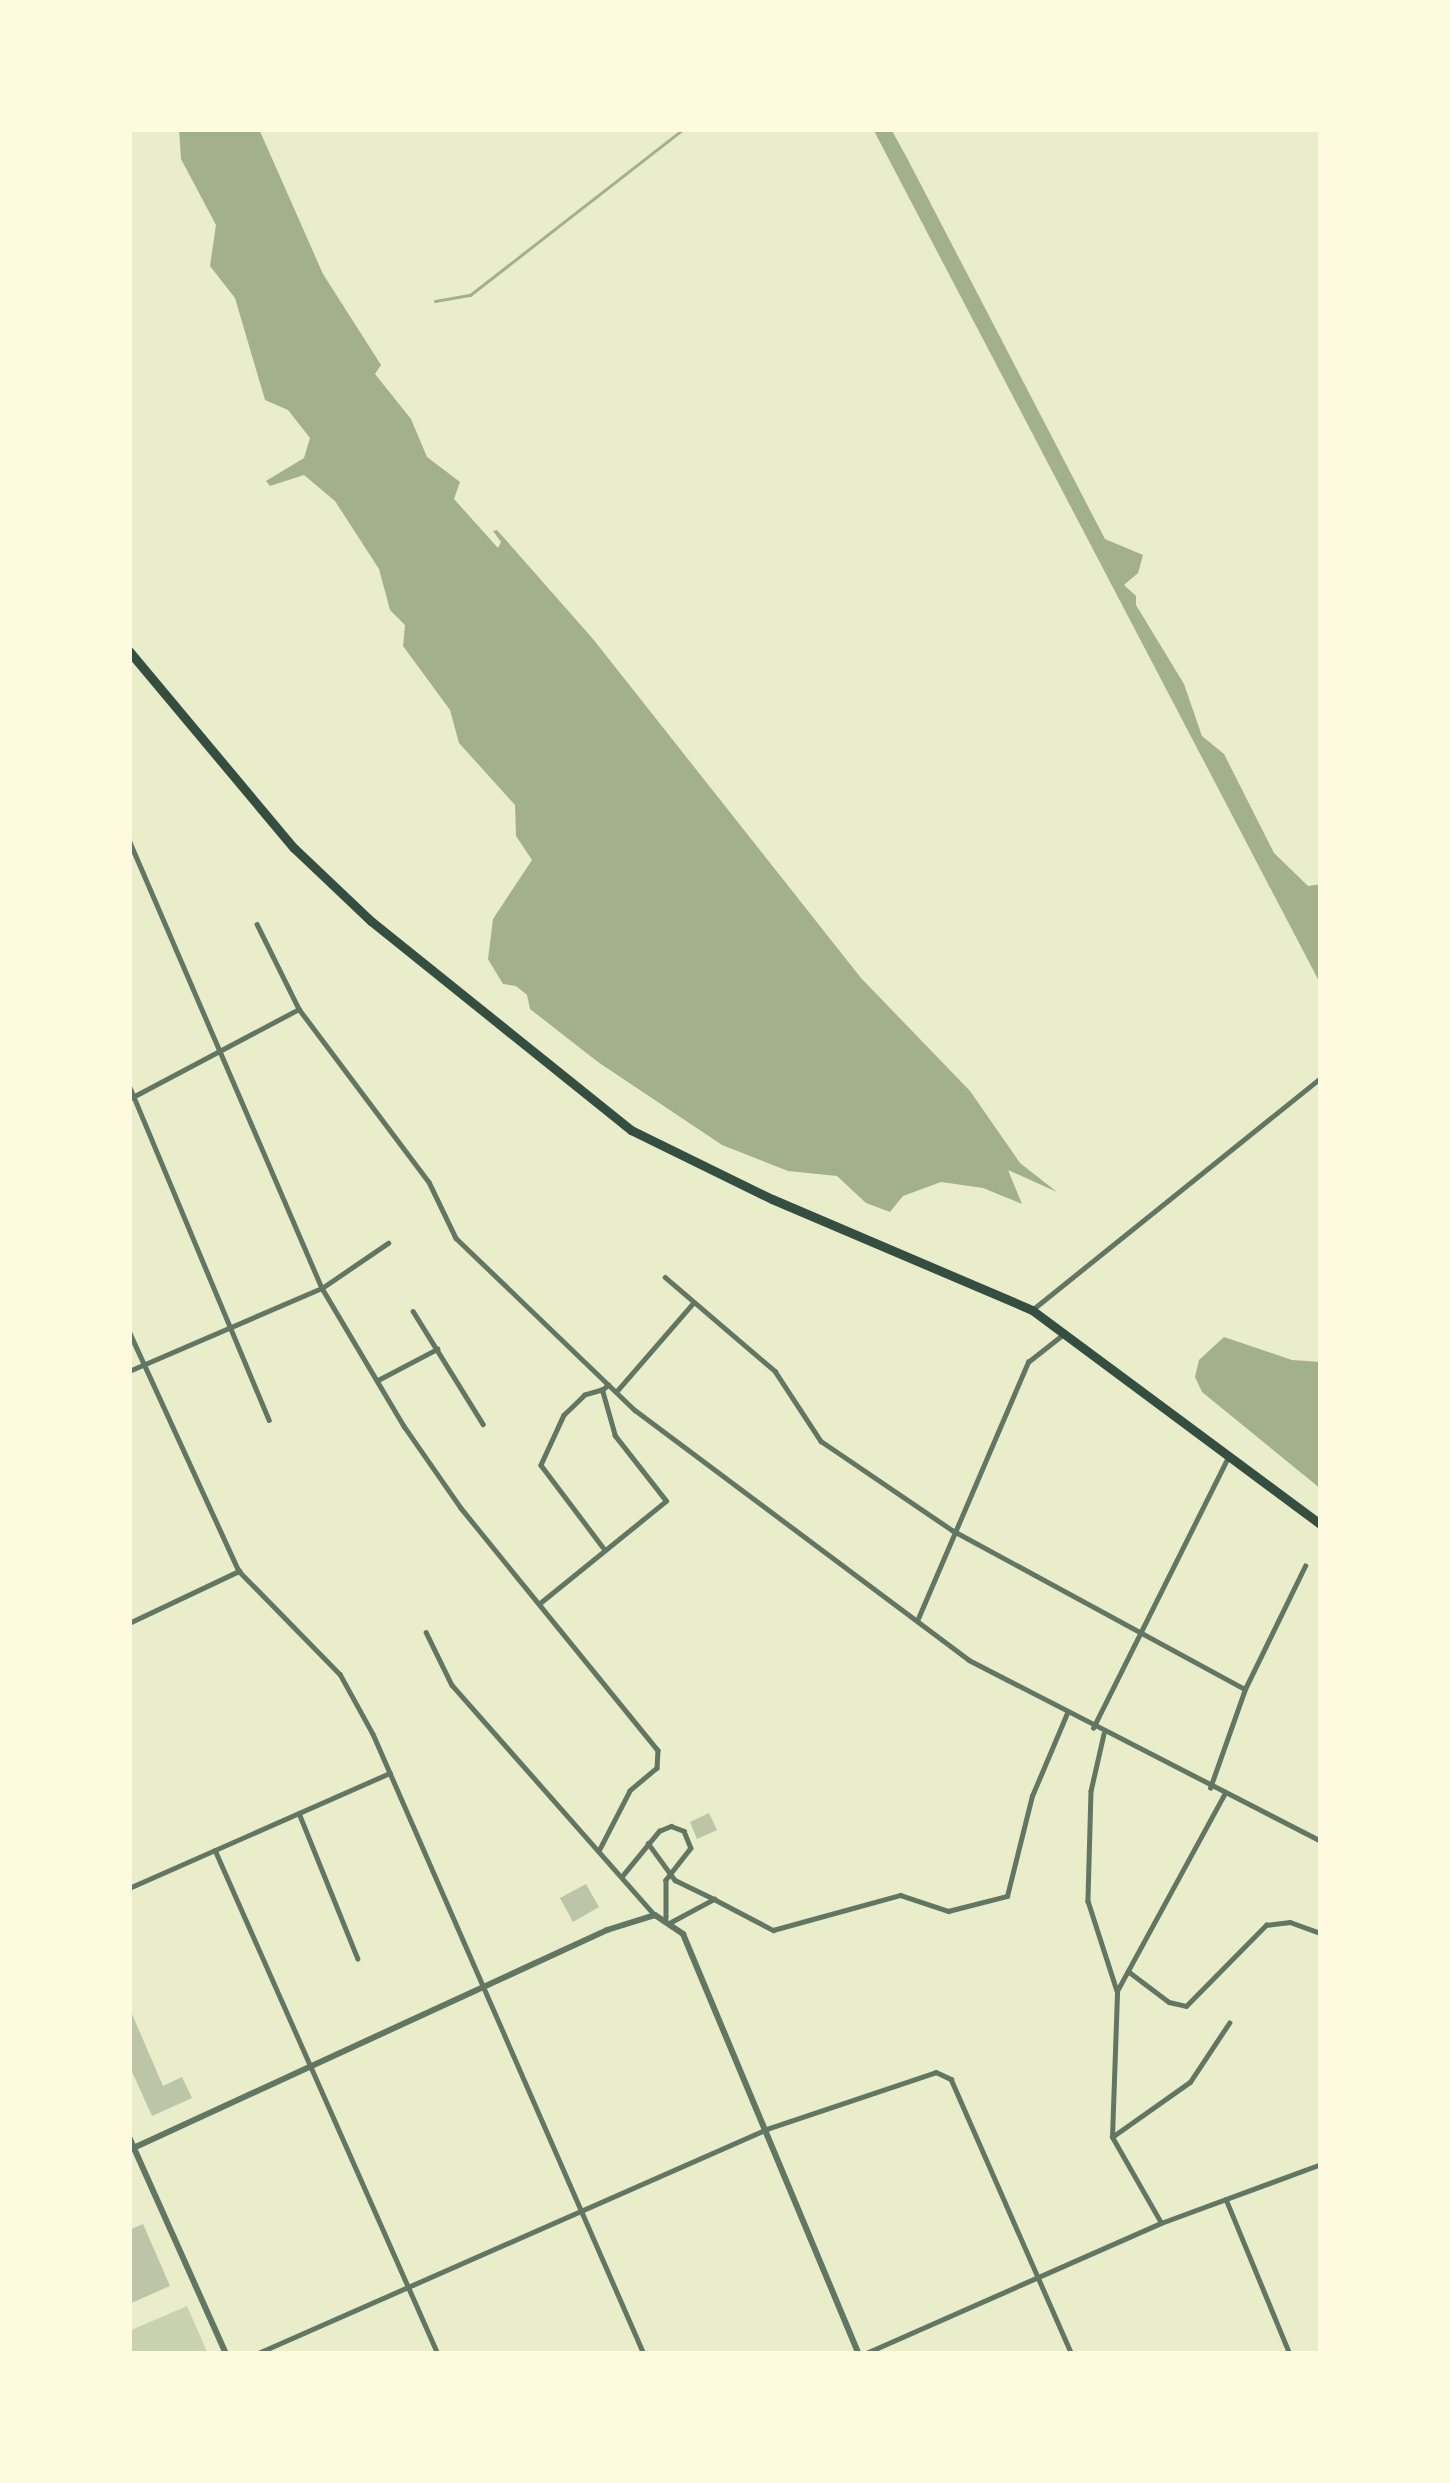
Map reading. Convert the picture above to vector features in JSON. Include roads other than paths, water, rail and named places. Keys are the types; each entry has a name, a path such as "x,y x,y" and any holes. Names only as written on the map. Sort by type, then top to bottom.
{"highway":[{"path":"129,651 294,848 371,920 631,1130 772,1199 1032,1310 1321,1525"}],"street":[{"path":"129,840 322,1288 461,1508 660,1754 657,1768 630,1792 600,1849"},
{"path":"257,924 299,1009 423,1174 461,1244 605,1387 969,1660 1093,1728 1321,1841"},
{"path":"131,1097 299,1009"},
{"path":"1032,1310 1321,1078"},
{"path":"129,1085 269,1420"},
{"path":"129,1371 322,1288 388,1243"},
{"path":"665,1277 775,1371 813,1435 952,1530 1138,1636 1245,1689"},
{"path":"616,1392 693,1303"},
{"path":"413,1312 483,1424"},
{"path":"129,1331 239,1571 340,1674 390,1773 644,2354"},
{"path":"917,1621 952,1530 975,1496 992,1438 1028,1362 1066,1332"},
{"path":"378,1380 436,1349"},
{"path":"540,1603 666,1501 617,1440 605,1387"},
{"path":"605,1387 585,1395 564,1415 541,1465 606,1550"},
{"path":"1093,1728 1228,1456"},
{"path":"1210,1788 1245,1689 1305,1566"},
{"path":"129,1623 239,1571"},
{"path":"426,1632 452,1685 656,1915 682,1934 862,2354 1161,2223 1321,2164"},
{"path":"648,1844 670,1873 773,1930 900,1895 951,1911 1009,1894 1032,1796 1066,1713"},
{"path":"1104,1733 1091,1791 1088,1898 1117,1991 1112,2137 1161,2223"},
{"path":"129,1888 390,1773"},
{"path":"1117,1991 1224,1795"},
{"path":"299,1813 358,1959"},
{"path":"623,1875 648,1844 671,1826 688,1836 688,1855 670,1873 668,1920"},
{"path":"215,1850 438,2354"},
{"path":"668,1920 714,1899"},
{"path":"131,2148 628,1920 656,1915"},
{"path":"1128,1971 1169,2002 1186,2006 1266,1925 1290,1922 1321,1933"},
{"path":"1112,2137 1190,2082 1229,2023"},
{"path":"256,2354 767,2129 933,2072 945,2074 1072,2354"},
{"path":"129,2137 226,2354"},
{"path":"1226,2199 1290,2354"}],"waterway":[{"path":"435,301 470,295 683,129"}]}
